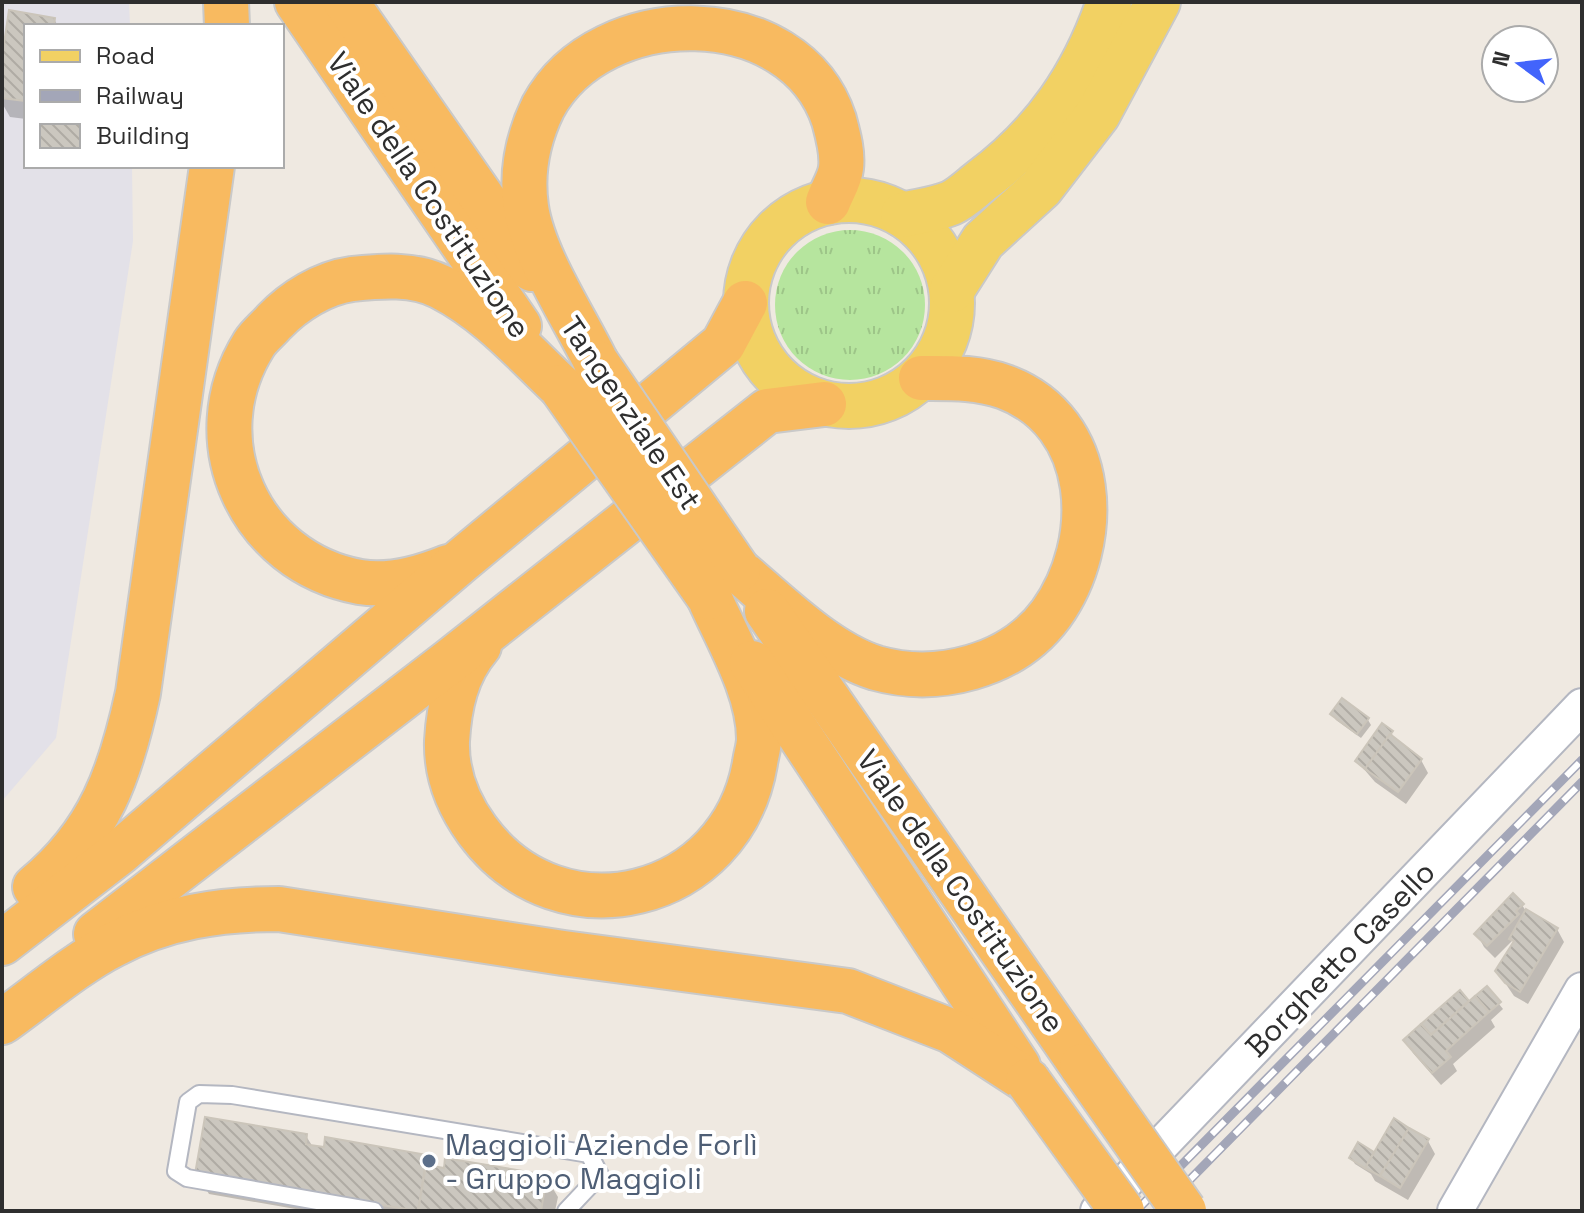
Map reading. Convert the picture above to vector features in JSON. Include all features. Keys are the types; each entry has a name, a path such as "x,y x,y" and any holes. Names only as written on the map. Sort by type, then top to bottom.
{"highway":[{"path":"226,2 227,24"},
{"name":"Viale della Costituzione","path":"297,2 561,387"},
{"name":"Viale della Costituzione","path":"346,2 523,256"},
{"path":"596,362 536,243 526,207 525,162 535,123 553,84 577,56 606,34 646,19 679,14 719,17 751,27 782,44 808,68 828,99 840,140 841,170 828,202"},
{"path":"2,913 73,852 115,781 127,741 138,693 212,168"},
{"name":"Tangenziale Est","path":"523,256 596,362 724,584"},
{"path":"461,561 413,581 361,582 312,567 270,536 241,493 228,442 233,391 254,343 290,305 336,282 387,275 438,285 483,312 561,387 724,584 750,687 759,739 750,790 725,836 687,872 639,892 586,896 536,882 493,853 462,811 446,761 448,708 467,659 501,619"},
{"path":"2,943 120,852 461,561 723,344 745,303"},
{"path":"724,584 785,610 842,653 874,667 911,675 954,673 989,661 1021,643 1050,615 1074,574 1084,529 1085,496 1078,460 1061,429 1037,405 1007,388 973,379 921,378"},
{"path":"2,1007 767,411 824,404"},
{"name":"Viale della Costituzione","path":"724,584 1028,1081 1122,1211"},
{"name":"Viale della Costituzione","path":"724,584 1184,1211"},
{"path":"2,1022 110,946 150,927 233,909 279,909 563,953 848,991 951,1031 1028,1081"}],"main road":[{"path":"903,215 952,202 1013,157 1041,128 1066,92 1100,30 1109,2"},
{"path":"952,290 983,241 1041,188 1098,114 1158,2"},
{"path":"854,200 880,204 903,215 927,235 943,261 952,290 951,322 940,353 921,378 892,398 859,407 824,404 793,391 767,367 751,337 745,303 752,269 769,238 795,215 828,202 854,200"}],"street":[{"name":"Borghetto Casello","path":"1098,1211 1582,706"},
{"path":"1455,1211 1582,990"}],"lane":[{"path":"374,1211 187,1178 176,1171 188,1102 199,1094 232,1095 589,1154 600,1175 566,1211"}],"shaded area":[{"path":"2,2 129,2 130,24 24,24 24,168 132,168 133,241 56,738 2,801"}],"green space":[{"path":"850,230 879,236 903,252 919,276 925,305 919,334 903,358 879,374 850,380 821,374 797,358 781,334 775,305 781,276 797,252 821,236"}],"building":[{"path":"9,10 55,18 54,24 24,24 24,101 2,98 2,57"},
{"path":"1342,698 1369,718 1357,734 1330,714"},
{"path":"1382,723 1393,731 1365,769 1355,761"},
{"path":"1390,734 1422,759 1398,792 1365,769"},
{"path":"1513,893 1524,904 1516,911 1519,914 1487,946 1474,934"},
{"path":"1526,909 1558,928 1520,992 1505,983 1495,971 1514,941 1509,939"},
{"path":"1487,986 1501,1002 1489,1012 1475,996"},
{"path":"1460,990 1469,1001 1431,1035 1421,1024"},
{"path":"1475,996 1489,1012 1446,1051 1451,1057 1432,1073 1403,1040 1421,1024 1431,1035"},
{"path":"205,1117 307,1134 306,1144 310,1145 324,1147 325,1137 427,1155 418,1211 195,1174"},
{"path":"1394,1118 1409,1128 1380,1176 1365,1168"},
{"path":"1409,1128 1429,1139 1400,1188 1380,1176"},
{"path":"1358,1142 1374,1152 1365,1168 1349,1158"},
{"path":"445,1158 547,1175 541,1211 418,1211 426,1165 444,1168"}],"railway":[{"path":"1136,1211 1582,760"},
{"path":"1159,1211 1582,782"}],"place":[{"name":"Maggioli Aziende Forlì - Gruppo Maggioli","path":"429,1161"}]}
